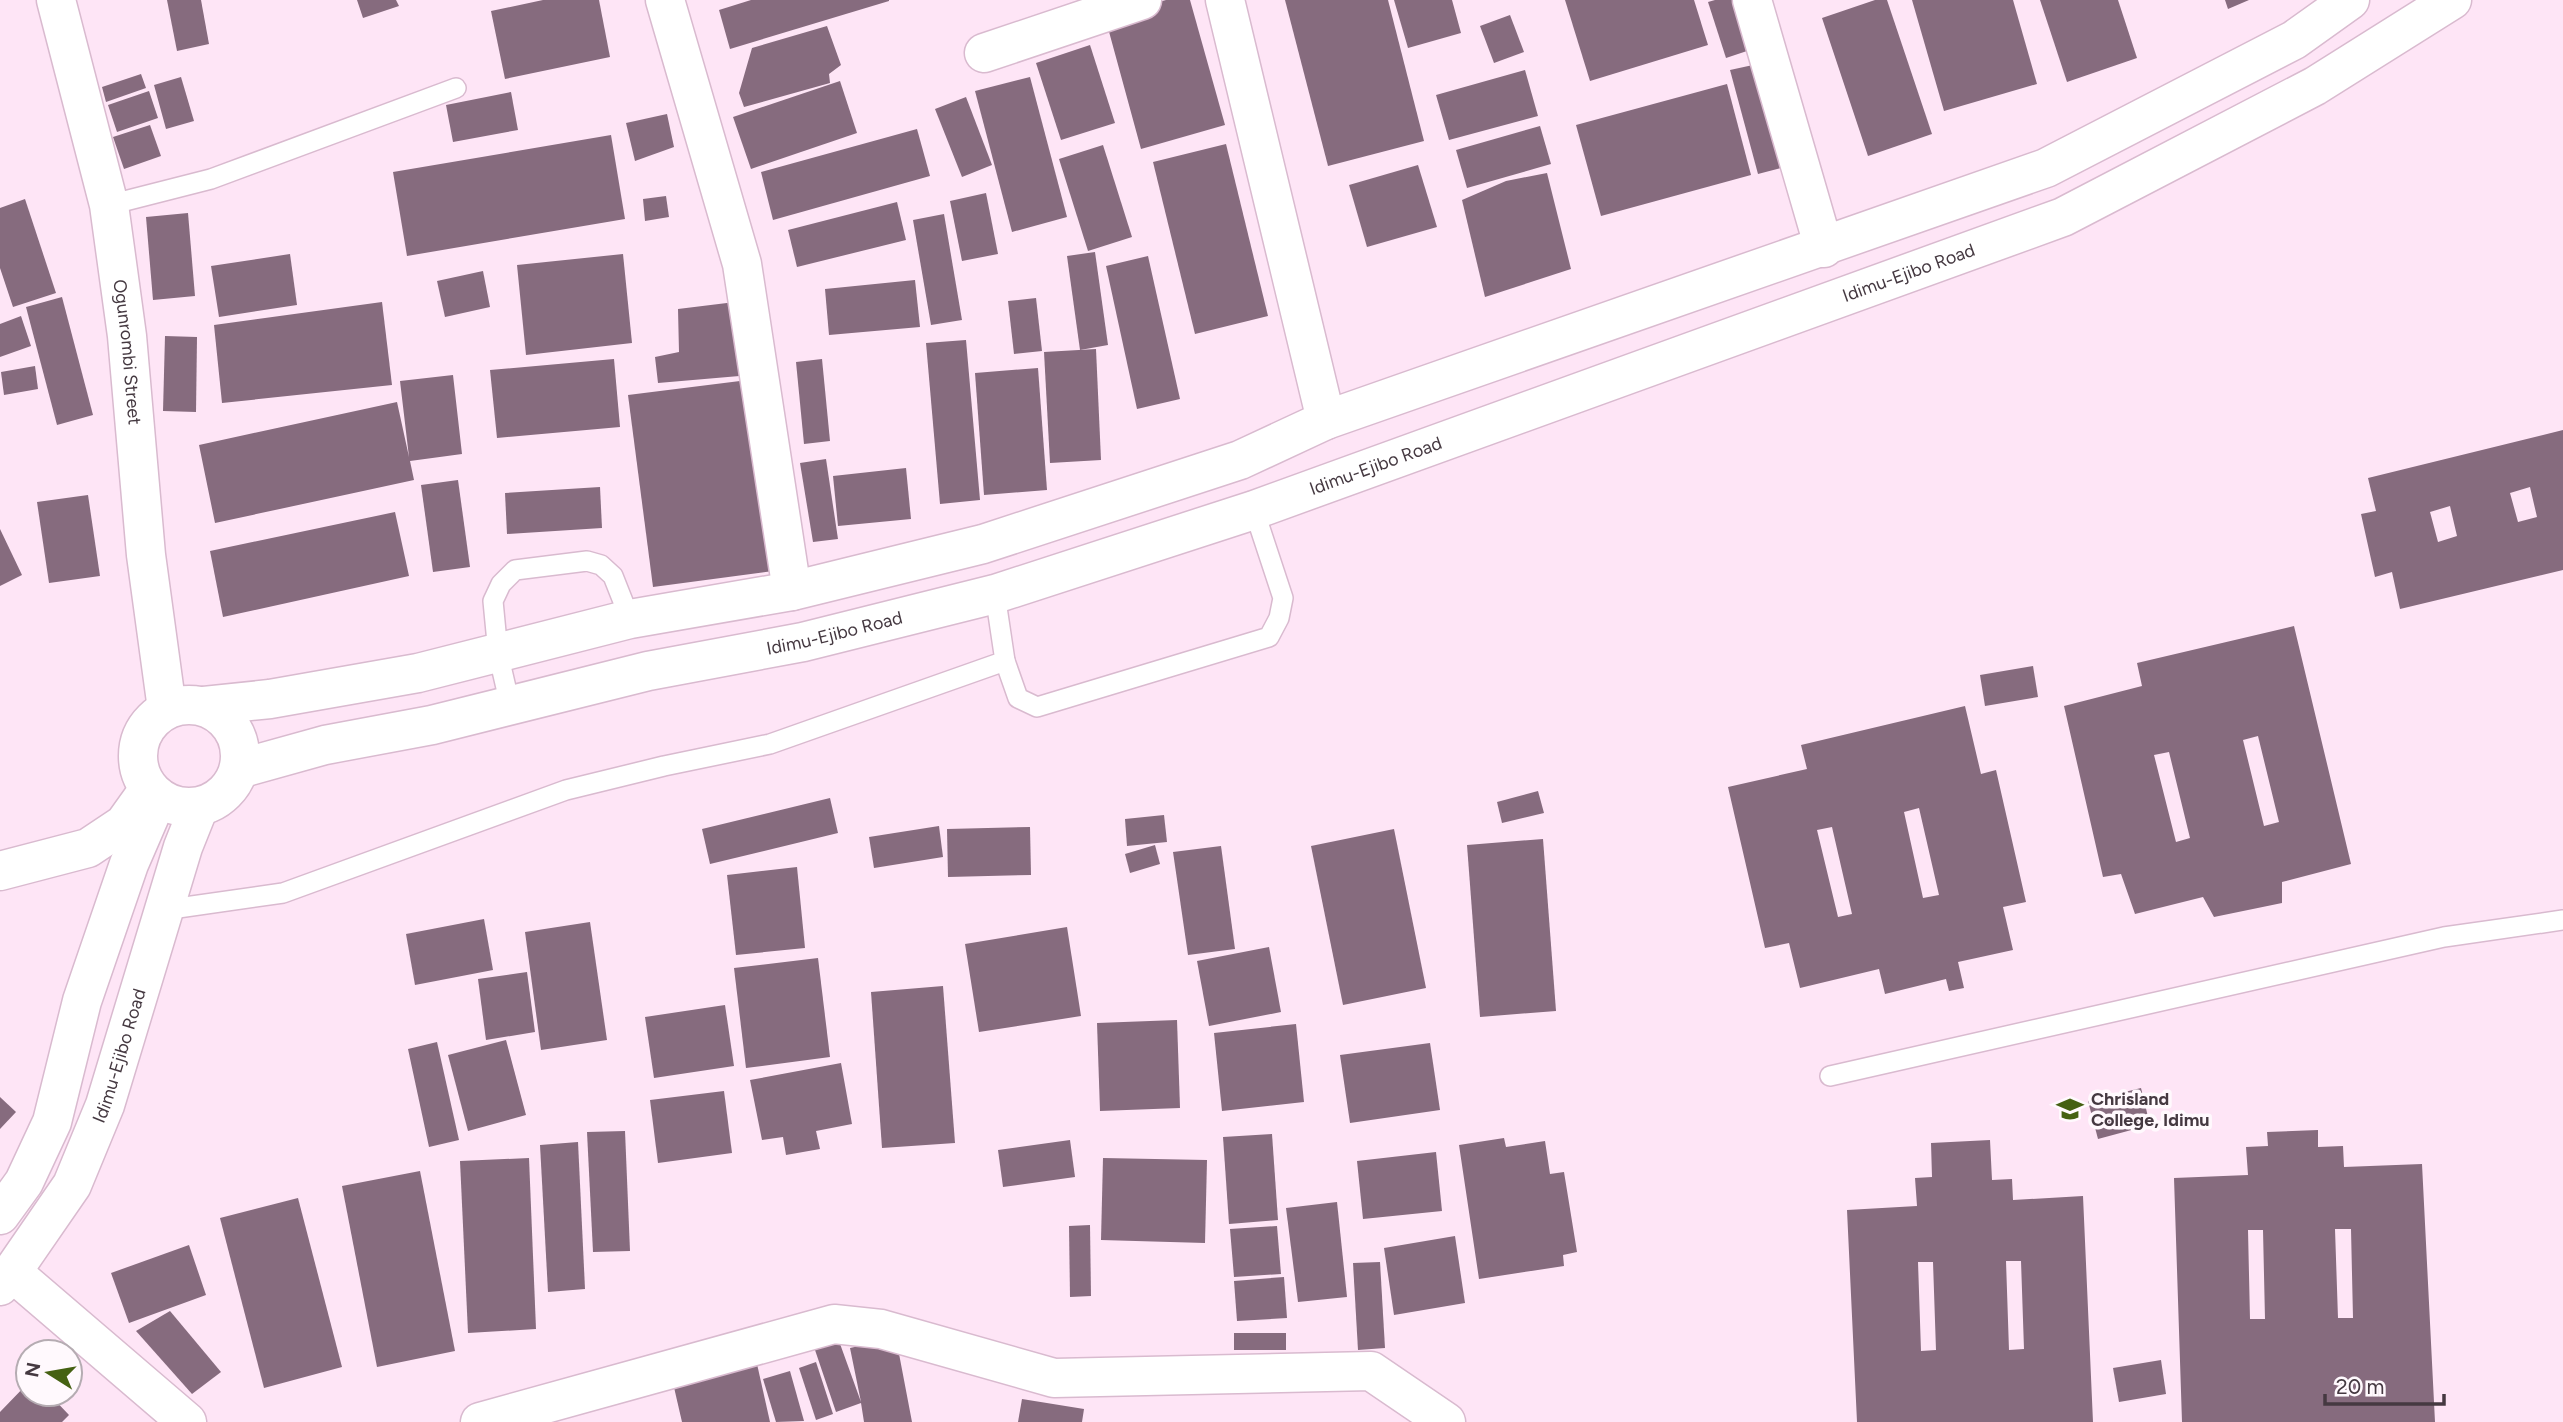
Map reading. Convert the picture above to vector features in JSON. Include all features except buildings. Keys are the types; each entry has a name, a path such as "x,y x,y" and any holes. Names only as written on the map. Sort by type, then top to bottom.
{"main road":[{"name":"Ogunrombi Street","path":"56,0 109,205 127,336 146,555 185,708"},
{"path":"665,0 742,264 792,591"},
{"path":"984,53 1142,0"},
{"path":"1225,0 1326,420"},
{"path":"1752,0 1824,248"},
{"path":"185,708 221,716 233,730 239,749 239,768 225,793 213,802 199,807 178,806 154,793 138,769 138,745 149,724 185,708 270,699 418,673 630,619 792,591 996,540 1240,460 1326,420 1824,248 2046,168 2294,40 2350,0"},
{"name":"Idimu-Ejibo Road","path":"239,768 325,745 432,724 648,671 803,642 995,594 1254,510 2063,217 2315,86 2452,0"},
{"path":"0,871 88,848 124,824 154,793"},
{"path":"0,1215 24,1182 52,1122 82,1002 154,793"},
{"name":"Idimu-Ejibo Road","path":"6,1279 72,1185 101,1117 138,1002 183,846 199,807"},
{"path":"6,1279 187,1422"},
{"path":"480,1422 834,1324 881,1329 1054,1378 1371,1371 1446,1422"}],"lane":[{"path":"109,205 211,179 456,88"},
{"path":"995,594 1005,661 1018,698 1037,707 1269,636 1279,618 1283,598 1254,510"},
{"path":"510,705 498,653 493,601 501,584 515,570 587,561 601,565 612,576 630,619"},
{"path":"163,910 283,893 566,790 770,744 1005,661"},
{"path":"1830,1076 2444,937 2563,920"}],"place":[{"name":"Chrisland College, Idimu","path":"2070,1109"}]}
